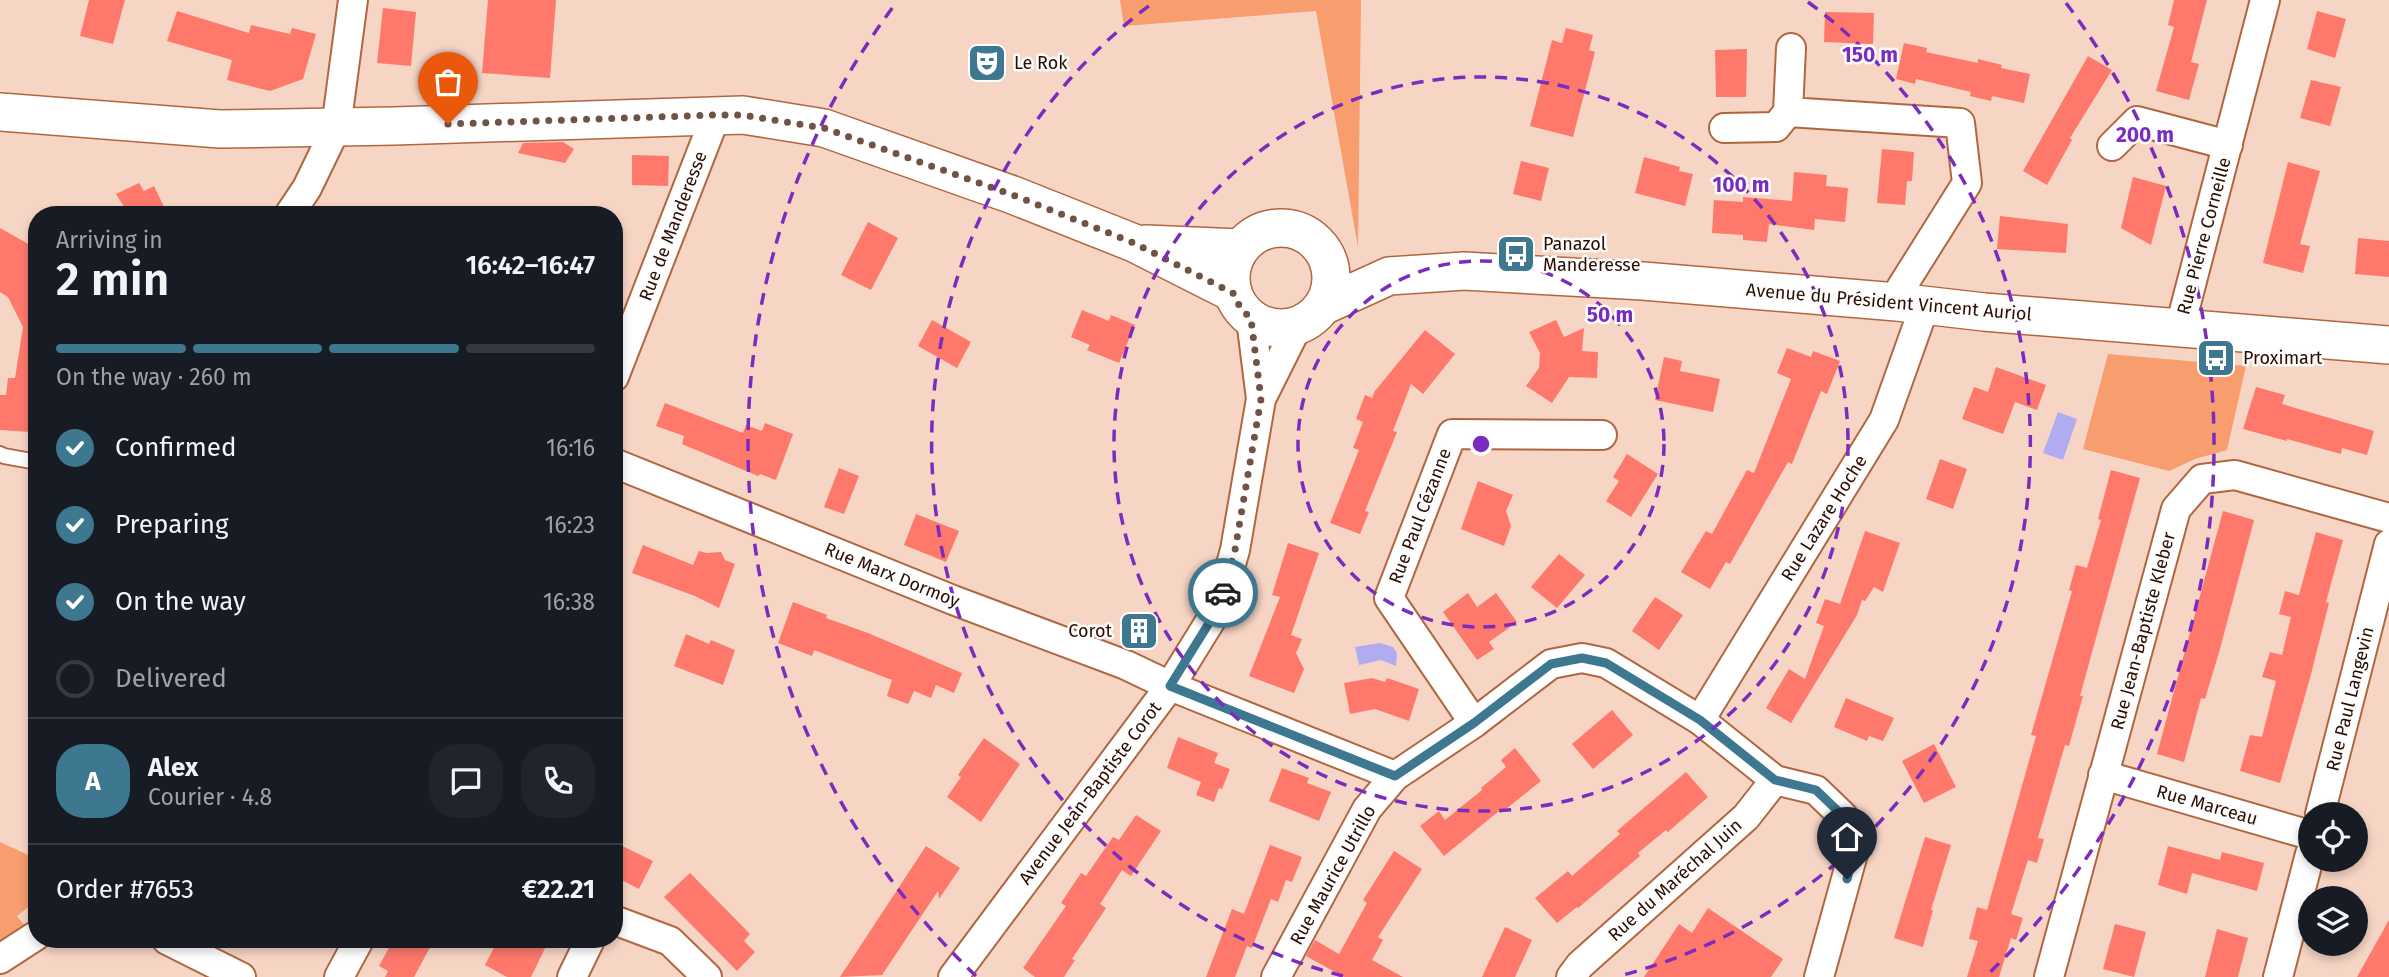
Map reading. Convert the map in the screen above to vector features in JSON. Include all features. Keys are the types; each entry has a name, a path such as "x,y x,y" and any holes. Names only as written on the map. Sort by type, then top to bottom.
{"street":[{"path":"295,206 307,188 336,128 353,0"},
{"name":"Rue Pierre Corneille","path":"2180,327 2265,0"},
{"path":"1724,128 1776,127 1788,112 1791,48"},
{"path":"0,112 220,129 336,128 743,115 824,128 1013,195 1134,243 1242,306 1266,326 1282,328 1310,316 1330,292 1332,276 1329,261 1321,247 1310,237 1287,226 1264,229 1251,237 1240,248 1230,278 1242,306"},
{"name":"Rue Lazare Hoche","path":"1700,720 1884,420 1911,304 1901,288 1967,183 1960,123 1788,112"},
{"name":"Rue de Manderesse","path":"623,354 716,115"},
{"name":"Rue Pierre Corneille","path":"2112,146 2137,121 2228,145"},
{"path":"1134,243 1240,248"},
{"name":"Avenue du Président Vincent Auriol","path":"1321,247 1389,276"},
{"name":"Avenue du Président Vincent Auriol","path":"1310,316 1389,276 1464,271 1911,304 2389,345"},
{"name":"Avenue Jean-Baptiste Corot","path":"1242,306 1261,399"},
{"name":"Avenue Jean-Baptiste Corot","path":"953,977 1170,686 1219,607 1235,550 1261,399 1310,316"},
{"name":"Rue Paul Cézanne","path":"1474,723 1389,598 1452,434 1602,435"},
{"name":"Rue Marx Dormoy","path":"623,467 953,600 1126,665 1170,686 1395,776"},
{"name":"Rue Jean-Baptiste Kleber","path":"2049,977 2176,509 2202,479 2235,475 2389,518"},
{"name":"Rue Paul Langevin","path":"2323,802 2389,544"},
{"name":"Rue Maurice Utrillo","path":"1276,977 1367,809 1395,776 1474,723 1551,664 1582,658 1606,663 1700,720"},
{"path":"1700,720 1775,780 1816,790 1843,816 1853,855 1819,977"},
{"name":"Rue Marceau","path":"2103,775 2298,832"},
{"name":"Rue du Maréchal Juin","path":"1571,977 1580,965 1746,817 1775,780"},
{"path":"2278,977 2305,872"},
{"path":"623,924 670,942 707,977"},
{"path":"0,959 28,941"},
{"path":"183,948 241,977"},
{"path":"339,977 355,948"},
{"path":"572,977 586,948"}],"lane":[{"path":"0,454 28,460"}],"shaded area":[{"path":"1120,0 1361,0 1358,247 1316,11 1124,26"},
{"path":"2108,354 2246,366 2227,450 2195,459 2169,471 2083,449"},
{"path":"2058,412 2077,419 2063,460 2043,453"},
{"path":"1380,643 1393,647 1397,653 1396,666 1381,660 1359,665 1355,647"},
{"path":"0,842 28,855 28,907 17,916 28,930 0,947"}],"building":[{"path":"89,0 125,0 113,44 80,36"},
{"path":"488,0 556,0 550,78 482,73"},
{"path":"2174,0 2207,0 2191,62 2199,64 2189,100 2156,91 2174,27 2168,25"},
{"path":"383,8 416,12 411,66 377,63"},
{"path":"177,11 249,33 251,25 290,34 292,28 316,34 303,79 270,91 227,80 232,60 167,41"},
{"path":"2317,11 2346,19 2335,58 2307,49"},
{"path":"1825,12 1874,13 1873,44 1824,42"},
{"path":"1566,28 1593,35 1589,50 1595,52 1573,137 1530,126 1552,40 1562,43"},
{"path":"1904,43 1927,48 1926,52 1978,63 1978,59 2002,65 2001,68 2030,74 2024,103 1992,96 1991,101 1970,96 1971,92 1916,79 1915,84 1896,79"},
{"path":"1747,49 1746,97 1716,97 1715,50"},
{"path":"2088,56 2112,70 2070,138 2072,140 2047,185 2023,171"},
{"path":"2311,80 2341,87 2330,126 2300,118"},
{"path":"563,142 574,149 565,163 518,153 523,143"},
{"path":"1882,149 1914,152 1912,181 1907,181 1905,205 1877,203"},
{"path":"632,155 669,156 668,186 632,185"},
{"path":"1644,157 1680,167 1679,171 1693,174 1685,206 1635,193"},
{"path":"1521,161 1549,168 1541,201 1513,194"},
{"path":"2288,162 2320,171 2300,244 2310,246 2303,273 2263,263"},
{"path":"1794,172 1827,175 1826,186 1848,188 1845,222 1815,219 1814,230 1769,224 1767,242 1743,240 1743,235 1712,233 1714,200 1743,202 1743,197 1792,201"},
{"path":"2133,177 2166,186 2151,245 2121,228"},
{"path":"139,183 144,191 154,186 164,206 123,206 116,194"},
{"path":"2000,216 2068,224 2066,253 1997,249"},
{"path":"868,222 898,238 871,290 841,275"},
{"path":"0,228 28,244 28,432 0,430 0,395 6,395 8,378 15,378 23,327 8,297 0,292"},
{"path":"2358,238 2389,241 2389,277 2355,274"},
{"path":"1082,310 1109,321 1111,315 1135,325 1119,363 1087,350 1090,345 1071,337"},
{"path":"932,320 971,342 957,368 918,346"},
{"path":"1556,320 1564,337 1584,328 1582,351 1598,352 1597,378 1569,377 1552,403 1526,386 1539,368 1540,353 1529,332"},
{"path":"1425,330 1455,354 1423,394 1411,384 1393,431 1397,432 1365,511 1369,512 1360,534 1330,523 1359,450 1353,448 1363,422 1356,419 1365,395 1372,398"},
{"path":"1787,348 1811,357 1813,351 1840,361 1827,394 1821,391 1792,464 1788,462 1730,564 1726,562 1710,589 1681,572 1706,531 1712,534 1747,470 1754,473 1791,379 1777,373"},
{"path":"1664,357 1682,361 1680,371 1720,379 1713,412 1655,400"},
{"path":"1996,367 2046,385 2037,410 2015,402 2003,434 1962,419 1974,387 1988,392"},
{"path":"2256,387 2285,395 2282,404 2374,431 2367,455 2342,448 2341,454 2243,429"},
{"path":"665,403 743,433 746,425 762,431 765,423 793,434 776,480 760,474 758,476 682,444 684,436 656,426"},
{"path":"1627,454 1658,474 1631,517 1606,501 1619,481 1613,477"},
{"path":"1940,459 1967,469 1953,509 1926,499"},
{"path":"839,468 859,476 844,514 824,507"},
{"path":"2111,470 2140,478 2080,696 2083,696 2069,746 2065,745 2038,838 2044,839 2037,863 2028,860 2011,914 2023,918 2016,940 2011,938 1999,977 1967,977 1978,941 1969,939 1977,907 1987,910 2036,736 2031,735 2072,591 2069,590 2076,565 2087,568 2101,520 2098,519"},
{"path":"1478,481 1513,495 1506,511 1511,526 1504,546 1461,529"},
{"path":"2223,511 2254,520 2220,649 2205,699 2201,698 2184,762 2157,754"},
{"path":"916,514 959,531 946,562 904,545"},
{"path":"1865,531 1900,543 1883,592 1874,587 1865,601 1862,600 1857,615 1791,723 1766,708 1789,669 1805,679 1824,626 1816,623 1825,599 1840,604"},
{"path":"2316,532 2343,540 2326,602 2329,603 2310,678 2280,783 2240,771 2250,735 2262,737 2276,681 2262,677 2270,652 2282,655 2291,617 2279,614 2285,591 2299,595"},
{"path":"1288,543 1319,553 1291,635 1302,639 1296,653 1304,669 1294,693 1249,676 1280,597 1272,595"},
{"path":"643,545 693,565 699,551 721,552 725,560 735,564 719,608 695,596 632,573"},
{"path":"1559,554 1585,575 1557,608 1531,587"},
{"path":"1468,593 1477,607 1496,593 1517,622 1489,642 1494,649 1477,660 1443,612"},
{"path":"1655,597 1683,615 1659,650 1632,631"},
{"path":"793,602 962,673 954,693 936,685 931,698 914,691 908,704 887,696 892,680 814,650 812,656 778,643"},
{"path":"686,634 709,644 711,640 735,650 723,685 674,666"},
{"path":"1372,678 1385,682 1387,678 1419,689 1409,721 1375,709 1350,714 1344,683"},
{"path":"1846,698 1894,718 1883,741 1869,736 1867,741 1834,727"},
{"path":"1612,710 1633,735 1593,769 1572,744"},
{"path":"1178,737 1218,753 1214,763 1230,769 1214,802 1196,795 1201,782 1167,768"},
{"path":"984,738 1020,764 981,822 947,797 961,777 958,775"},
{"path":"1934,744 1956,787 1924,803 1902,761"},
{"path":"1515,748 1541,781 1444,856 1420,826 1439,811 1445,820 1482,790 1481,788 1506,767 1501,760"},
{"path":"1282,768 1309,778 1307,783 1331,792 1319,821 1269,801"},
{"path":"1686,772 1708,797 1557,923 1535,898 1568,871 1572,876 1620,834 1617,831"},
{"path":"1136,815 1161,831 1131,876 1122,870 1100,904 1106,908 1072,959 1075,960 1064,977 1035,977 1023,968 1066,906 1061,903 1081,873 1086,876 1113,837 1119,840"},
{"path":"1925,837 1951,845 1923,947 1894,938"},
{"path":"1270,845 1302,857 1292,882 1286,880 1278,902 1271,899 1252,948 1247,946 1235,977 1206,977 1232,909 1244,914"},
{"path":"623,846 653,861 639,889 623,881"},
{"path":"926,846 960,868 939,899 938,891 882,975 840,977"},
{"path":"2168,846 2220,860 2222,852 2264,863 2257,891 2192,873 2187,894 2158,885"},
{"path":"1394,851 1422,869 1378,937 1383,940 1372,960 1403,977 1344,977 1306,956 1315,940 1339,954 1367,903 1363,900"},
{"path":"690,873 750,934 744,941 755,952 737,971 664,897"},
{"path":"1708,908 1783,959 1771,977 1644,977 1679,924 1692,933"},
{"path":"2389,920 2389,977 2357,977"},
{"path":"2115,924 2146,932 2134,977 2103,969"},
{"path":"1505,927 1532,940 1515,977 1482,977"},
{"path":"2217,929 2248,938 2238,977 2205,977"},
{"path":"389,948 430,948 414,977 385,977 388,971 379,966"},
{"path":"494,948 545,948 531,977 507,977 485,965"}],"way so far":[{"path":"448,124 743,115 824,128 1013,195 1134,243 1233,293 1240,307 1251,319 1261,399 1235,550 1223,593"}],"place":[{"name":"Le Rok","path":"987,63"},
{"name":"Panazol Manderesse","path":"1516,254"},
{"name":"Proximart","path":"2216,358"},
{"name":"Corot","path":"1139,631"}],"route":[{"path":"1223,593 1219,607 1170,686 1395,776 1474,723 1551,664 1582,658 1606,663 1700,720 1775,780 1816,790 1843,816 1853,855 1847,879"}]}
